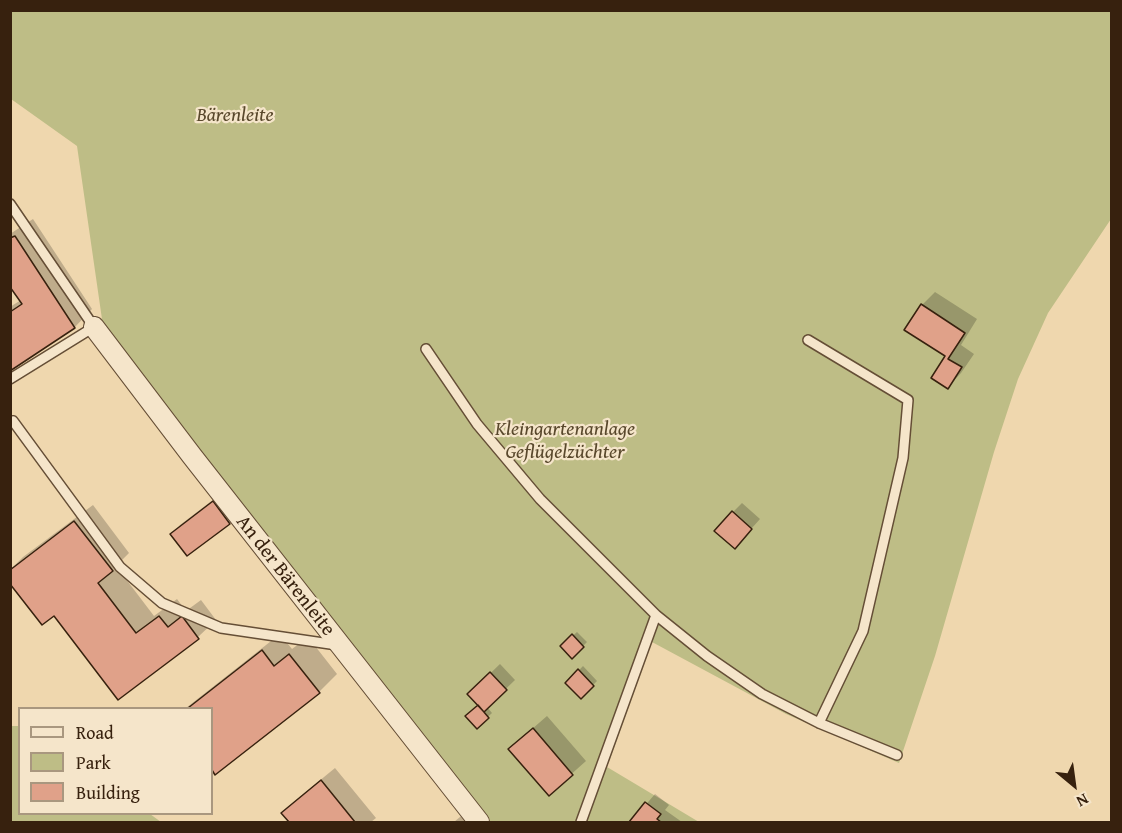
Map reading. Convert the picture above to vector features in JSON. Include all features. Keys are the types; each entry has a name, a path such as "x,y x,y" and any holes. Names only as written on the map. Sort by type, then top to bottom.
{"street":[{"name":"An der Bärenleite","path":"94,327 192,456 479,822"}],"lane":[{"path":"10,204 94,327 10,379"},
{"path":"808,340 908,400 903,458 863,631 819,723"},
{"path":"426,349 477,424 540,499 656,615 707,657 762,694 819,723 897,755"},
{"path":"10,423 13,421 120,567 162,603 221,628 340,645"},
{"path":"581,822 656,615"}],"green space":[{"name":"Kleingartenanlage Geflügelzüchter","path":"11,11 1111,11 1111,219 1048,313 1018,379 994,452 935,656 899,763 786,714 652,642 607,767 699,822 486,822 104,333 77,146 11,99"},
{"path":"11,726 18,726 18,815 151,815 161,822 11,822"}],"building":[{"path":"15,236 75,328 10,371 10,312 22,304 10,287 10,238"},
{"path":"921,304 965,333 948,359 962,367 948,389 931,378 945,356 904,330"},
{"path":"213,501 230,524 187,556 170,534"},
{"path":"732,511 752,529 735,549 714,531"},
{"path":"74,521 113,571 98,583 136,633 159,616 168,627 182,616 199,639 118,700 54,616 42,625 10,584 10,570"},
{"path":"572,634 584,647 572,659 560,646"},
{"path":"262,650 274,666 289,654 320,693 215,775 213,772 213,707 189,707"},
{"path":"578,669 594,686 581,699 565,683"},
{"path":"490,672 507,690 484,712 467,694"},
{"path":"478,705 489,718 477,729 465,716"},
{"path":"533,728 573,775 549,796 508,749"},
{"path":"321,780 355,822 289,822 281,813"},
{"path":"645,802 661,814 657,819 661,822 629,822"}],"park label":[{"name":"Bärenleite","path":"235,116"}]}
